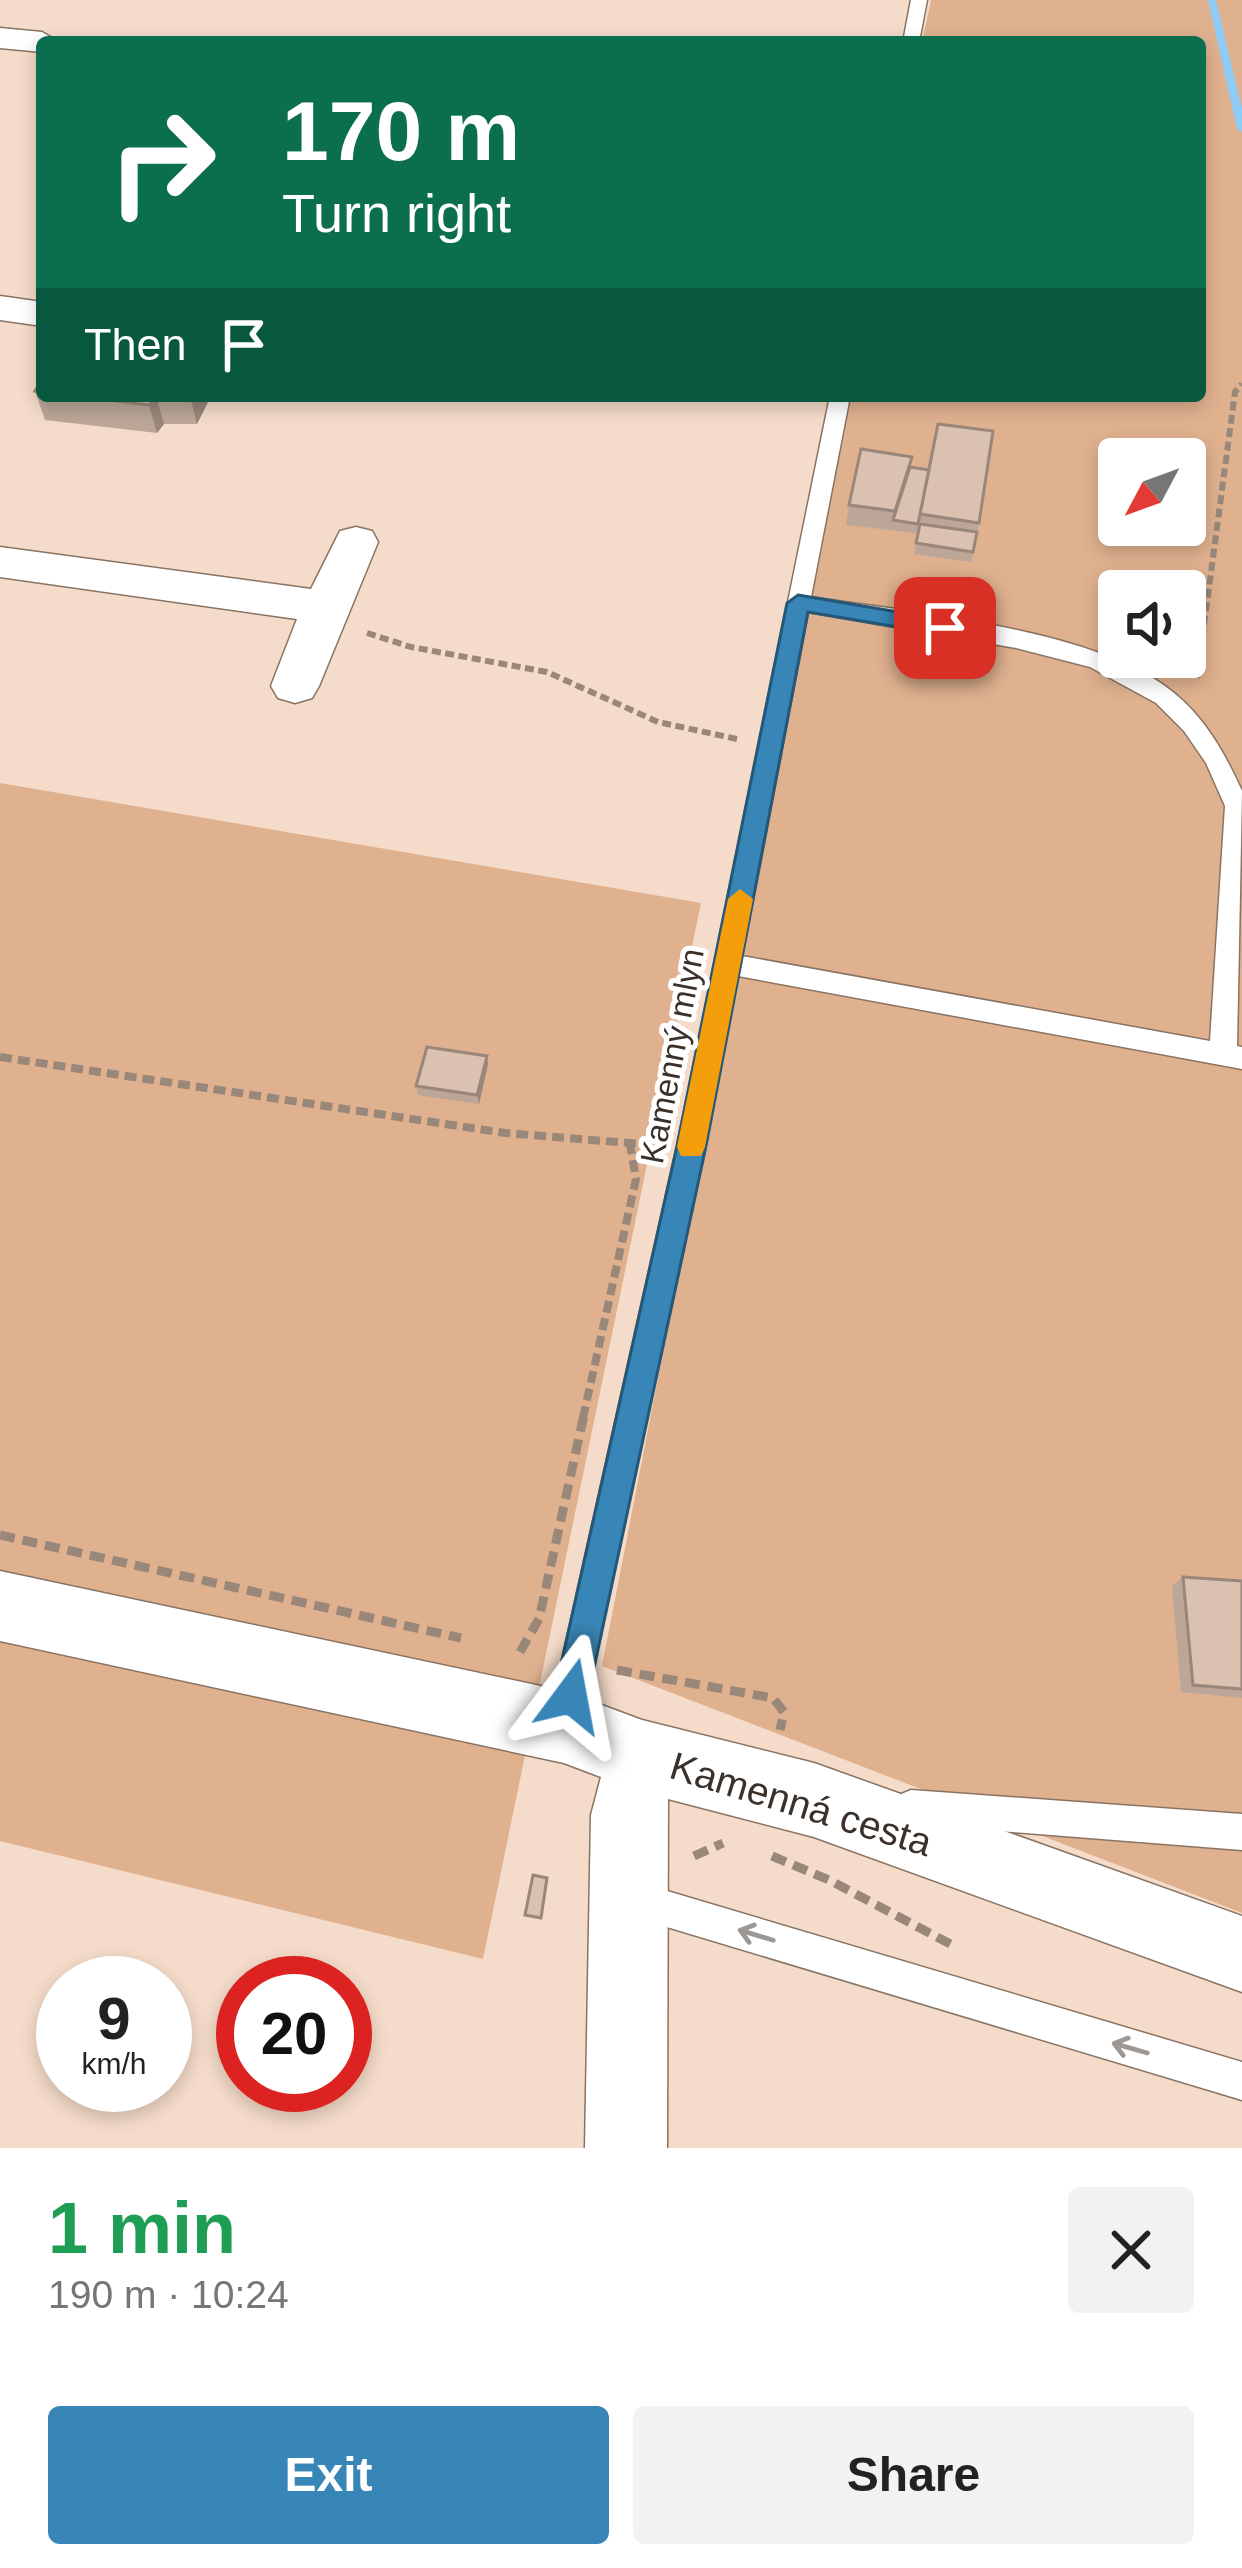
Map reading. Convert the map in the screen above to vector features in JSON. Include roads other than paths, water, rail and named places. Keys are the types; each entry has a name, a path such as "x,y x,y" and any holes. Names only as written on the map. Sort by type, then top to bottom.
{"street":[{"path":"0,38 36,41"},
{"path":"0,308 36,313"},
{"path":"295,686 356,542"},
{"path":"0,562 321,616"},
{"name":"Kamenná cesta","path":"0,1606 564,1727 641,1756 795,1773 1242,1954"},
{"path":"636,2143 652,1904 628,1815 641,1756"}],"lane":[{"path":"911,36 919,0"},
{"name":"Kamenný mlyn","path":"564,1727 692,1146 839,402"},
{"path":"727,964 1233,1056 1237,806 1227,779 1172,701 1127,672 1078,651 798,603"},
{"path":"795,1773 1242,1832"},
{"path":"652,1904 1242,2081"}],"waterway":[{"path":"1212,0 1242,129"}]}
